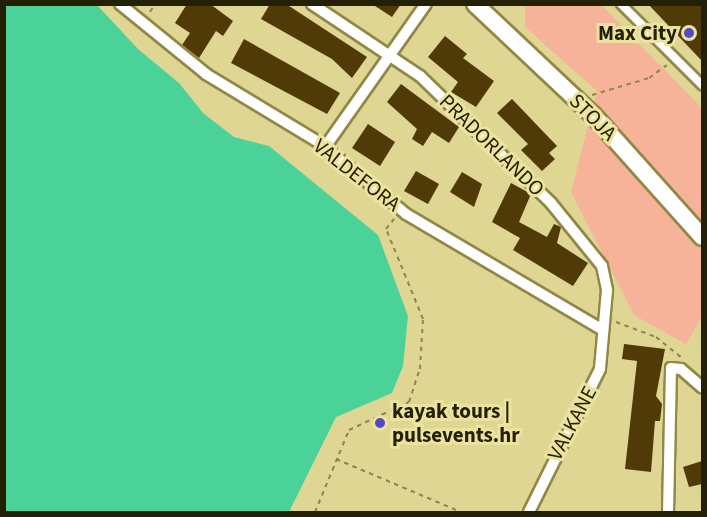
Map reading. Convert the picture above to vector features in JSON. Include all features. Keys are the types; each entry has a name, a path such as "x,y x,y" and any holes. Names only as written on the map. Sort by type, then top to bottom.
{"main road":[{"name":"STOJA","path":"485,8 594,116 702,237"}],"street":[{"name":"VALDEFORA","path":"120,4 207,74 325,147 400,210 603,330"},
{"name":"PRADORLANDO","path":"312,4 420,76 491,141 579,234 602,266 607,290 603,330"},
{"path":"325,147 426,4"},
{"path":"621,4 702,85"},
{"name":"VALKANE","path":"529,513 600,369 603,330"},
{"path":"668,513 671,368 681,369 702,387"}],"path":[{"path":"589,96 649,78 676,59"},
{"path":"315,513 349,430 409,402 420,369 423,319 386,229 400,210"},
{"path":"605,317 670,345 681,357 681,369"},
{"path":"336,459 461,513"}],"shaded area":[{"path":"525,4 601,5 702,108 702,316 686,344 634,315 571,192 597,91 525,27"},
{"path":"4,5 97,5 138,49 179,83 203,113 234,137 269,146 378,235 408,316 403,366 392,393 336,417 289,512 5,512"}],"building":[{"path":"187,4 210,4 233,21 223,36 216,31 199,58 182,45 190,33 175,23"},
{"path":"270,4 286,4 367,57 352,78 332,59 261,19"},
{"path":"372,4 401,4 392,17"},
{"name":"Max City","path":"648,4 702,4 702,61"},
{"path":"445,36 467,54 463,58 494,81 476,107 451,92 458,82 428,57"},
{"path":"244,39 340,93 327,114 231,63"},
{"path":"401,84 459,127 449,143 432,132 423,146 412,139 417,129 387,102"},
{"path":"512,99 557,146 549,153 555,159 542,171 521,150 528,144 497,113"},
{"path":"368,124 395,142 380,166 352,148"},
{"path":"416,171 439,184 428,204 404,191"},
{"path":"462,172 482,184 474,207 450,192"},
{"path":"511,183 531,194 519,222 547,237 554,224 561,227 557,243 588,263 573,286 513,250 520,238 492,222"},
{"path":"624,344 665,349 656,396 662,404 660,421 655,421 651,472 625,469 637,361 622,359"},
{"path":"702,461 702,484 689,487 683,467"}],"place":[{"name":"Max City","path":"689,33"},
{"name":"kayak tours | pulsevents.hr","path":"380,423"}]}
